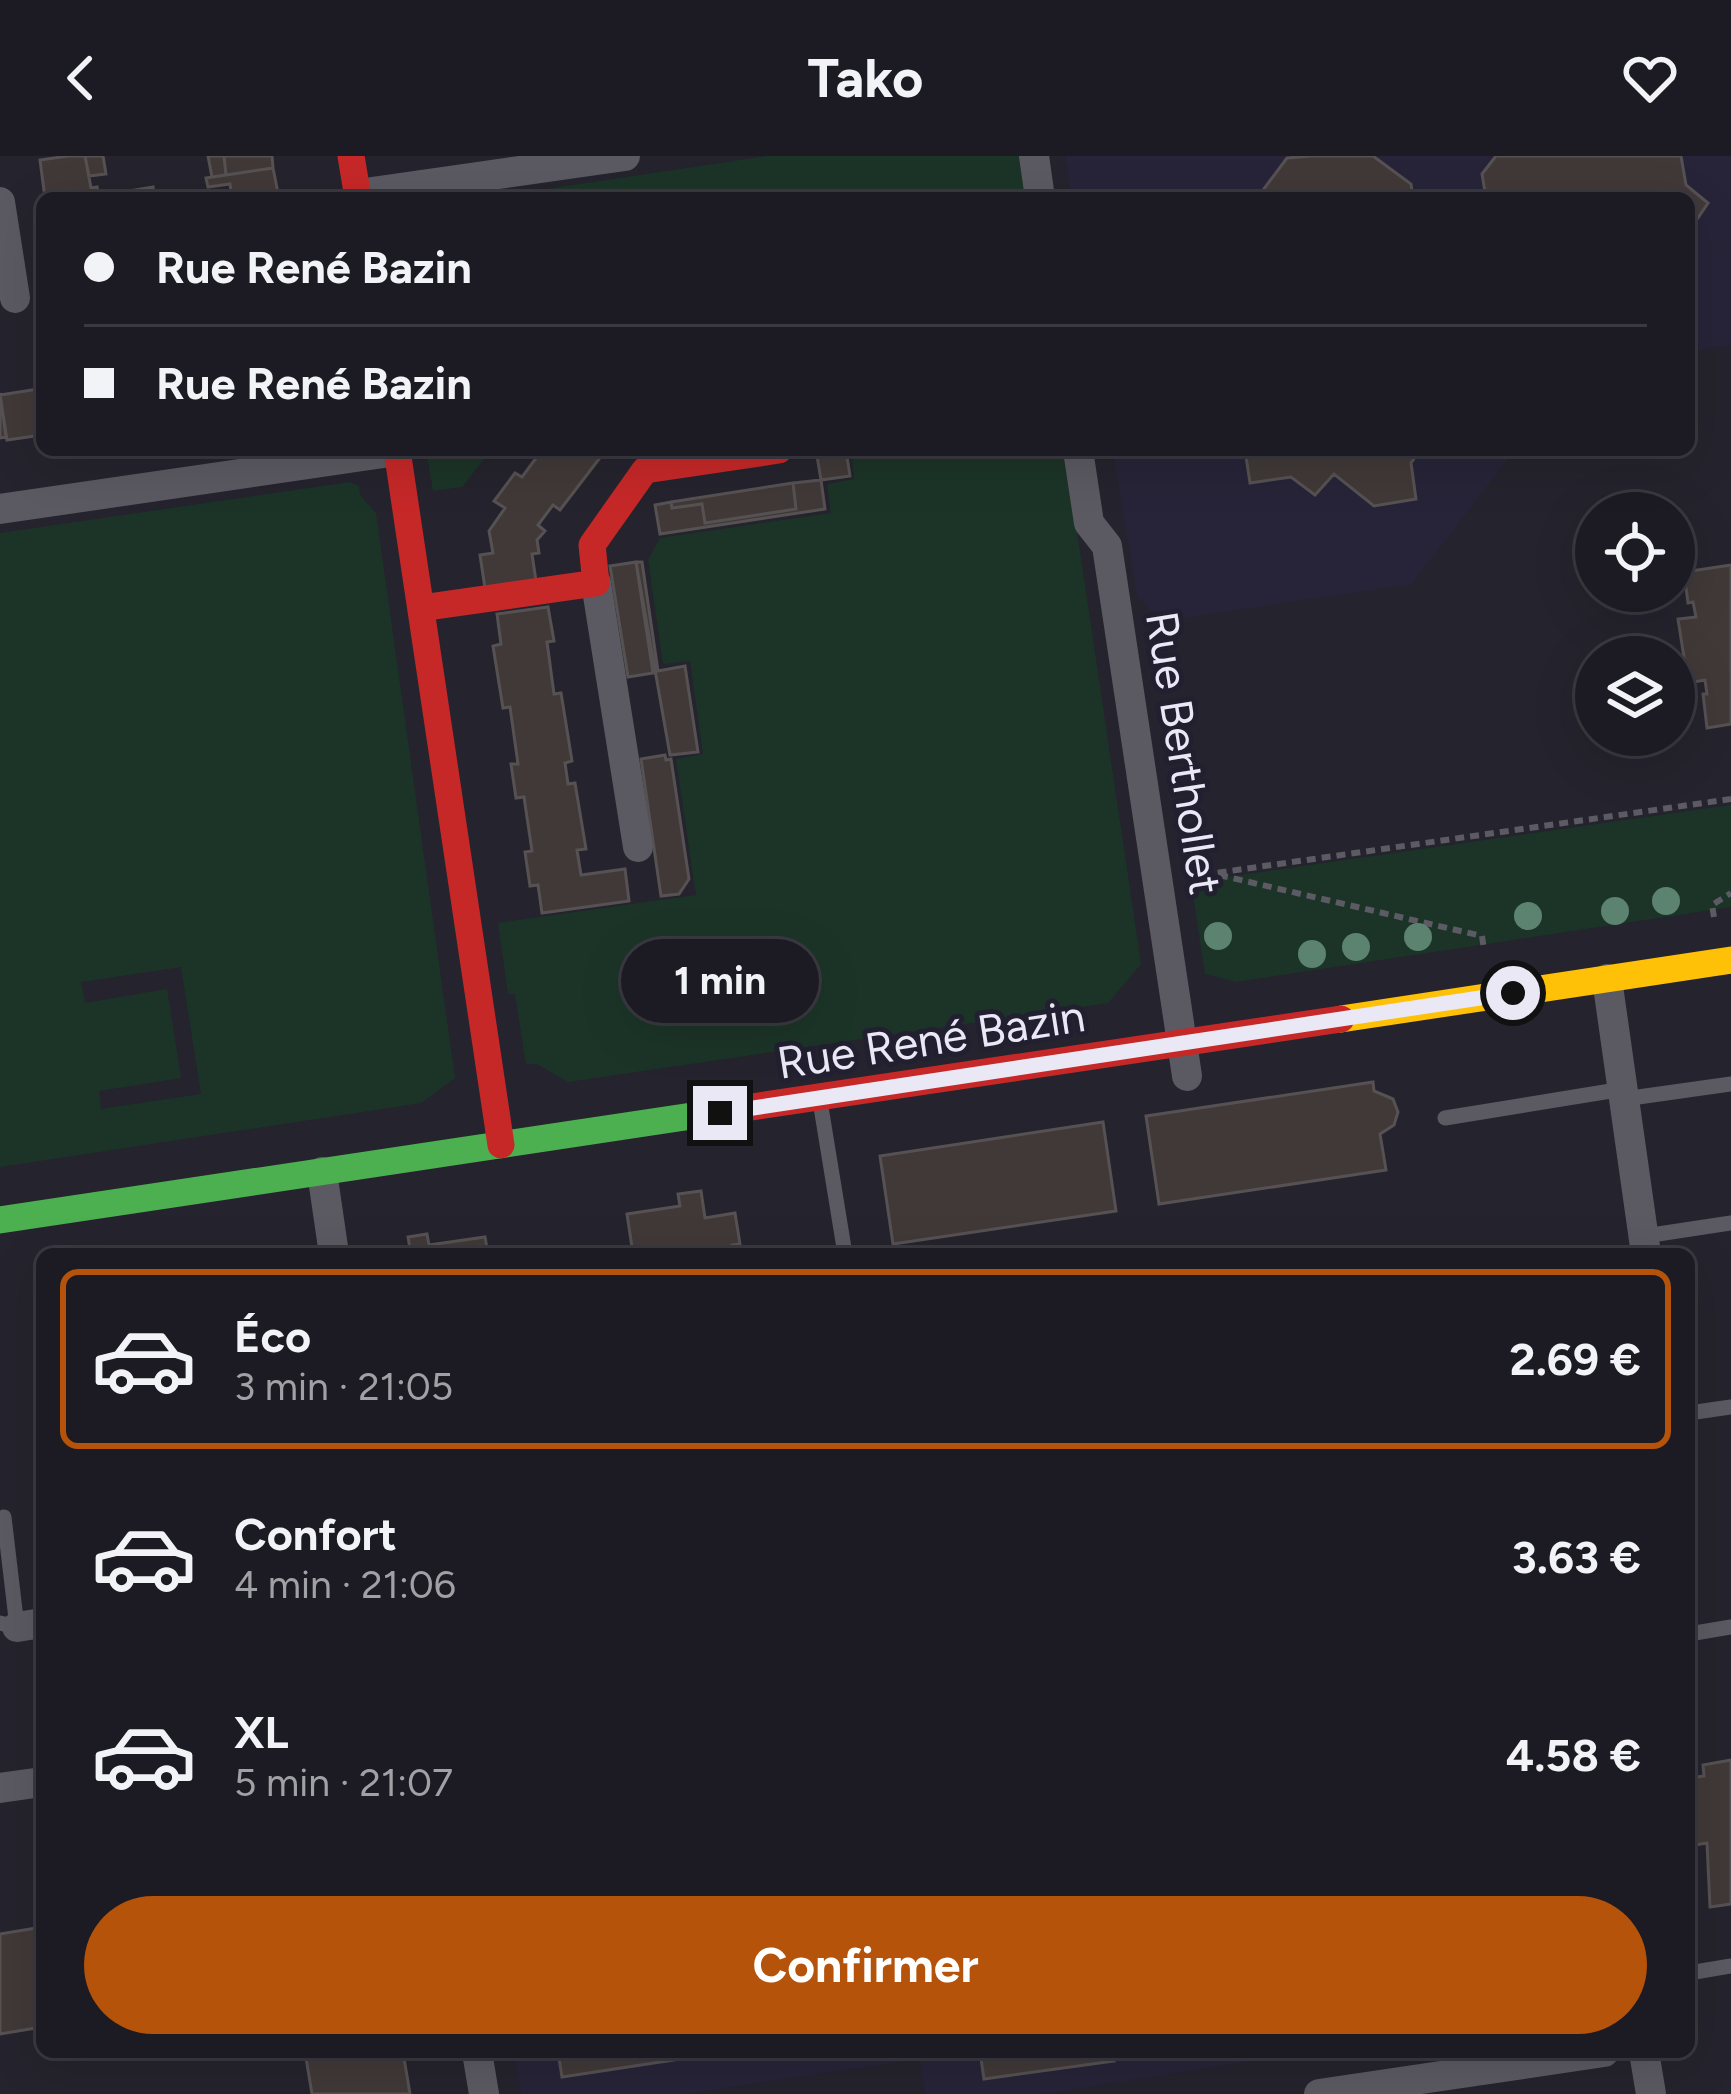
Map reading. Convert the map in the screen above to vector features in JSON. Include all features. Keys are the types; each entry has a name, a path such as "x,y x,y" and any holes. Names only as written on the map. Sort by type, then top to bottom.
{"street":[{"path":"351,156 357,192"},
{"path":"385,192 625,156"},
{"path":"1034,156 1039,192"},
{"path":"0,202 15,298"},
{"path":"0,509 253,461 318,456"},
{"path":"398,456 501,1145"},
{"path":"638,847 592,545 645,470 739,456"},
{"name":"Rue Berthollet","path":"1079,456 1089,523 1107,546 1187,1076"},
{"path":"421,608 596,583"},
{"name":"Rue René Bazin","path":"0,1220 1731,959"},
{"path":"1607,979 1645,1245"},
{"path":"322,1172 333,1248"},
{"path":"0,1788 36,1783"},
{"path":"478,2058 484,2094"},
{"path":"1319,2094 1563,2058"},
{"path":"1645,2058 1652,2094"}],"lane":[{"path":"1445,1118 1731,1084"},
{"path":"820,1098 844,1248"},
{"path":"1645,1245 1731,1223"},
{"path":"1695,1412 1731,1407"},
{"path":"4,1517 20,1624"},
{"path":"1695,1633 1731,1627"},
{"path":"1695,1971 1731,1966"}],"path":[{"path":"1159,882 1731,800"},
{"path":"1213,874 1482,936 1484,950"},
{"path":"1714,917 1712,905 1731,893"}],"shaded area":[{"path":"1065,156 1731,156 1731,345 1695,351 1695,192 1071,192"},
{"path":"1114,456 1510,456 1412,584 1162,621 1137,596"},
{"path":"515,2058 1273,2058 1042,2094 925,2094 919,2059 684,2094 521,2094"}],"green space":[{"path":"767,156 1022,156 1027,192 527,192"},
{"path":"427,456 486,456 462,487 433,491"},
{"path":"852,456 1066,456 1141,964 1108,1003 568,1082 537,1064 526,1064 515,994 508,994 498,923 696,895 676,759 703,754 690,661 663,664 648,560 660,538 831,513 827,484 854,479"},
{"path":"350,482 359,486 360,495 376,513 455,1078 421,1103 0,1167 0,533","holes":["181,967 201,1094 101,1109 99,1091 181,1078 167,989 85,1003 81,982"]},
{"path":"1731,805 1731,907 1236,982 1205,974 1191,882"}],"building":[{"path":"85,156 91,188 97,187 98,192 44,192 40,160"},
{"path":"85,156 103,156 106,174 89,176"},
{"path":"208,156 224,156 226,175 212,177"},
{"path":"224,156 272,156 273,168 226,175"},
{"path":"1373,156 1411,184 1412,192 1262,192 1287,158"},
{"path":"1496,156 1681,156 1686,185 1695,192 1485,192 1482,174"},
{"path":"273,168 278,192 231,192 230,184 208,187 206,178"},
{"path":"1695,192 1708,203 1695,222"},
{"path":"36,389 36,436 7,440 0,395"},
{"path":"0,393 6,437 0,438"},
{"path":"538,456 599,459 560,510 553,505 538,525 545,531 537,540 539,553 532,554 536,581 485,588 480,555 493,553 489,531 505,508 494,501 515,473 522,477"},
{"path":"817,456 847,456 850,476 821,480"},
{"path":"1246,456 1416,456 1411,463 1416,499 1374,506 1334,474 1315,495 1291,477 1250,483"},
{"path":"821,480 825,509 660,534 655,505 702,504 705,523 796,509 793,483"},
{"path":"793,483 796,509 705,523 702,504 672,508 671,502"},
{"path":"636,562 642,562 658,671 685,666 698,752 670,755"},
{"path":"636,562 653,673 628,677 610,566"},
{"path":"1731,565 1731,724 1707,728 1705,680 1695,682 1695,636 1681,636 1678,619 1696,617 1695,570"},
{"path":"548,607 554,641 547,642 554,694 561,693 572,761 565,763 568,784 575,783 586,849 577,850 581,875 625,869 629,901 542,913 538,885 530,886 525,852 532,851 524,797 516,798 511,764 518,764 510,707 503,708 493,646 501,644 497,614"},
{"path":"665,755 666,760 671,759 689,879 679,894 661,896 641,759"},
{"path":"1373,1082 1374,1091 1393,1099 1398,1112 1394,1125 1380,1134 1386,1170 1159,1204 1146,1116"},
{"path":"1103,1122 1116,1211 893,1244 880,1156"},
{"path":"701,1191 705,1218 735,1213 740,1244 733,1248 632,1248 627,1214 680,1206 678,1194"},
{"path":"427,1234 429,1245 485,1237 487,1248 410,1248 408,1237"},
{"path":"1731,1760 1731,1904 1710,1907 1707,1843 1695,1845 1695,1777 1704,1776 1703,1765"},
{"path":"36,1928 36,2028 0,2034 0,1934"},
{"path":"306,2058 404,2058 410,2094 312,2094"},
{"path":"559,2058 687,2058 562,2077"},
{"path":"981,2058 1114,2061 984,2079"}],"traffic: fast":[{"path":"0,1220 745,1108"}],"traffic: slow":[{"path":"1341,1019 1731,960"}],"traffic: jam":[{"path":"351,156 357,192"},
{"path":"398,456 501,1145"},
{"path":"421,608 596,583 592,545 645,470 739,456"},
{"path":"745,1108 1341,1019"}],"route":[{"path":"720,1113 1513,993"}]}
